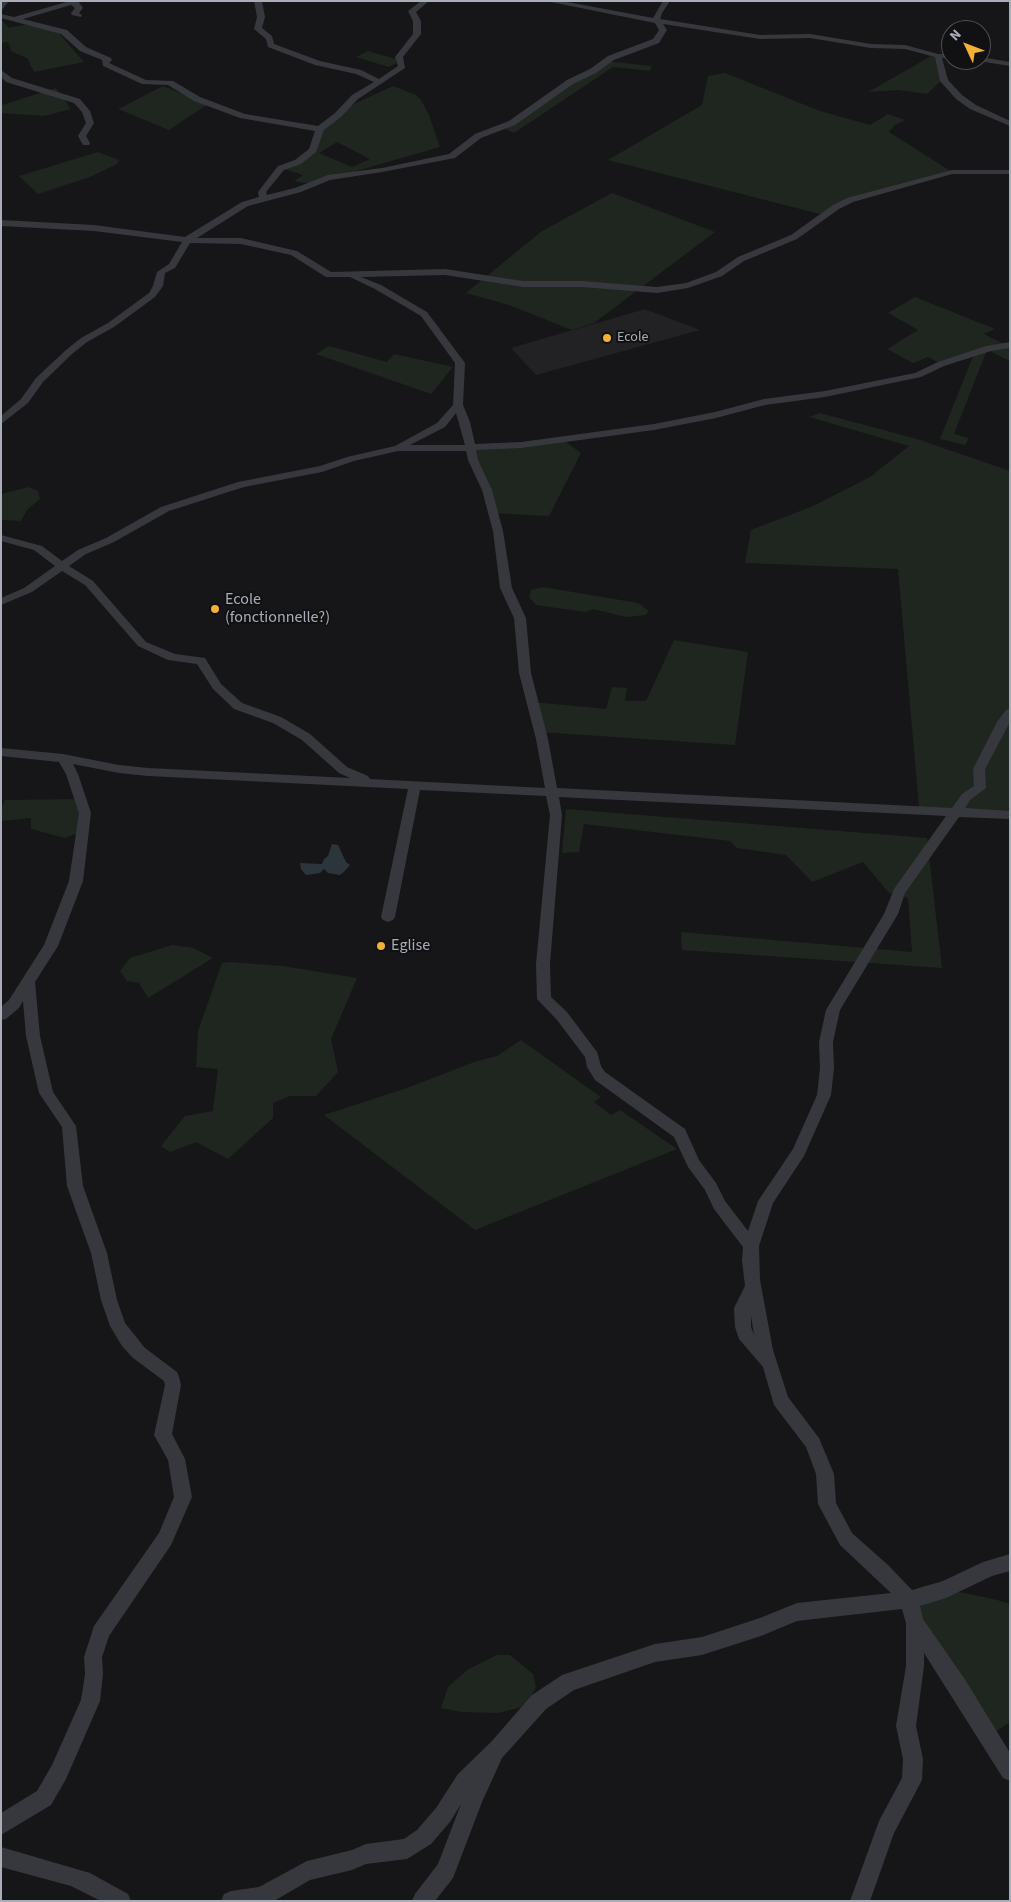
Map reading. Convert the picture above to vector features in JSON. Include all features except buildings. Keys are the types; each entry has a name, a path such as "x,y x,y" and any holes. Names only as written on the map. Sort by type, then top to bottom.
{"street":[{"path":"1,10 6,1"},
{"path":"258,1 261,17 258,29 268,38 271,45 318,63 358,72 380,82"},
{"path":"264,198 262,192 281,168 298,162 313,150 320,129 338,115 355,97 402,66 399,57 416,34 417,21 411,12 426,1"},
{"path":"549,1 658,21 773,38 797,36 871,46 904,47 938,56 944,81 959,97 973,107 1002,116 1010,124"},
{"path":"1,421 24,401 39,380 69,352 152,295 158,286 161,272 172,266 187,240 213,222 245,204 298,190 328,178 382,170 452,156 478,136 512,123 570,82 593,71 606,61 656,41 663,30 658,21 658,13 667,1"},
{"path":"14,20 75,2 74,4 79,8 75,13 75,17"},
{"path":"1,16 55,29 69,35 83,49 108,60 105,62 106,64 131,77 148,83 170,82 197,99 243,116 320,129"},
{"path":"55,29 63,23"},
{"path":"991,61 1010,64"},
{"path":"1,72 6,74 9,80 77,101 86,111 90,123 82,136 86,143"},
{"path":"1,223 85,228 187,240 241,241 294,253 319,270 329,274 444,272 523,284 582,284 646,290 671,288 719,274 741,258 794,237 836,207 850,200 952,172 1010,172"},
{"path":"344,275 362,279 413,306 433,324 460,363 458,405 465,422 470,447 487,490 498,532 506,588 520,618 525,673 542,739 556,815 543,964 544,999 562,1016 592,1056 594,1067 600,1076 680,1134 694,1163 711,1187 719,1205 752,1246"},
{"path":"1,602 28,590 82,552 110,540 164,509 242,484 322,470 351,459 398,448 447,449 521,444 618,433 671,424 764,402 825,394 918,375 941,364 989,348 1010,345"},
{"path":"398,448 441,425 458,405"},
{"path":"1,538 38,548 61,566 89,583 142,644 172,657 200,661 217,686 238,706 277,720 306,737 343,770 354,776 382,784"},
{"path":"860,1901 886,1828 912,1780 913,1759 906,1726 915,1666 915,1623 909,1600 872,1560 846,1539 827,1504 825,1474 813,1442 780,1400 771,1365 747,1339 743,1327 742,1308 753,1286 750,1260 752,1246 766,1201 799,1152 824,1095 827,1068 826,1042 834,1010 891,914 899,892 966,797 980,788 979,769 1003,722 1010,713"},
{"path":"1,752 63,758 119,769 148,772 1010,815"},
{"path":"1,1015 14,1004 51,946 76,881 85,813 72,774 63,758"},
{"path":"388,917 415,785"},
{"path":"1,1824 44,1798 59,1772 90,1701 94,1674 93,1657 101,1632 165,1539 183,1497 176,1460 163,1435 169,1398 173,1386 171,1377 139,1352 128,1341 118,1326 109,1300 99,1253 75,1186 69,1126 46,1093 33,1036 29,983"},
{"path":"231,1901 267,1899 308,1871 352,1860 366,1854 407,1849 424,1837 443,1815 465,1781 498,1749 539,1702 569,1682 655,1653 702,1646 761,1627 798,1612 909,1600 946,1589 989,1568 1010,1562"},
{"path":"915,1623 959,1688 1010,1771"},
{"path":"422,1901 446,1871 474,1797 498,1749"},
{"path":"1,1857 90,1883 121,1901"}],"shaded area":[{"path":"1,19 9,28 27,24 57,31 84,62 34,72 27,58 12,52 8,42 1,43"},
{"path":"368,51 396,59 397,63 389,67 356,57"},
{"path":"933,55 939,58 944,78 927,94 898,90 868,92"},
{"path":"606,61 652,66 650,71 613,67 514,133 505,129"},
{"path":"725,73 820,111 870,125 888,114 905,120 895,125 889,132 952,172 858,198 824,215 608,160 702,105 708,76"},
{"path":"163,86 208,104 169,130 118,109"},
{"path":"393,86 416,95 429,115 440,147 311,184 294,181 303,175 281,168 313,150 319,130 343,109","holes":["337,142 370,159 352,167 319,153"]},
{"path":"56,88 71,109 44,116 1,113 2,105"},
{"path":"98,152 119,160 117,164 90,177 38,194 19,176"},
{"path":"612,193 715,232 594,323 572,330 509,305 466,293 542,231"},
{"path":"915,297 995,329 984,334 1010,347 1010,361 987,350 954,434 969,438 965,445 940,439 974,354 941,364 928,357 913,363 887,349 918,330 888,313"},
{"name":"Ecole","path":"645,309 700,330 536,375 511,348"},
{"path":"329,346 387,362 394,354 453,367 431,394 316,354"},
{"path":"820,413 917,439 1010,471 1010,813 919,807 898,569 745,563 751,530 813,506 870,477 909,446 809,417"},
{"path":"562,439 581,453 549,516 492,513 470,447"},
{"path":"29,487 38,491 40,499 27,510 21,521 1,520 1,494"},
{"path":"543,587 638,603 649,611 645,615 626,617 593,609 586,612 536,605 529,597 531,590"},
{"path":"674,640 748,652 735,745 540,732 532,702 606,709 612,687 627,688 625,701 646,701"},
{"path":"80,799 83,831 65,838 31,829 31,818 1,821 1,810 5,800"},
{"path":"566,809 927,838 942,968 682,950 681,932 912,952 908,898 889,893 863,862 812,882 786,855 737,848 730,841 584,824 579,852 562,853"},
{"path":"332,844 338,845 346,862 350,865 340,875 328,873 324,869 320,873 306,875 301,869 300,863 322,864 328,856"},
{"path":"172,945 193,948 213,958 148,998 139,983 127,981 120,971 130,958"},
{"path":"222,963 283,966 357,978 331,1039 338,1072 316,1096 290,1096 273,1103 273,1118 228,1159 196,1142 170,1152 161,1146 185,1116 213,1111 218,1069 196,1067 198,1031"},
{"path":"521,1040 601,1097 594,1102 611,1115 620,1110 677,1149 475,1230 324,1115 407,1088 474,1062 497,1056"},
{"path":"946,1589 1010,1604 1010,1722 989,1736 909,1600"},
{"path":"497,1655 510,1655 533,1674 536,1687 526,1706 498,1713 462,1712 441,1708 448,1687 467,1670"}],"place":[{"name":"Ecole","path":"607,338"},
{"name":"Ecole (fonctionnelle?)","path":"215,609"},
{"name":"Eglise","path":"381,946"}]}
